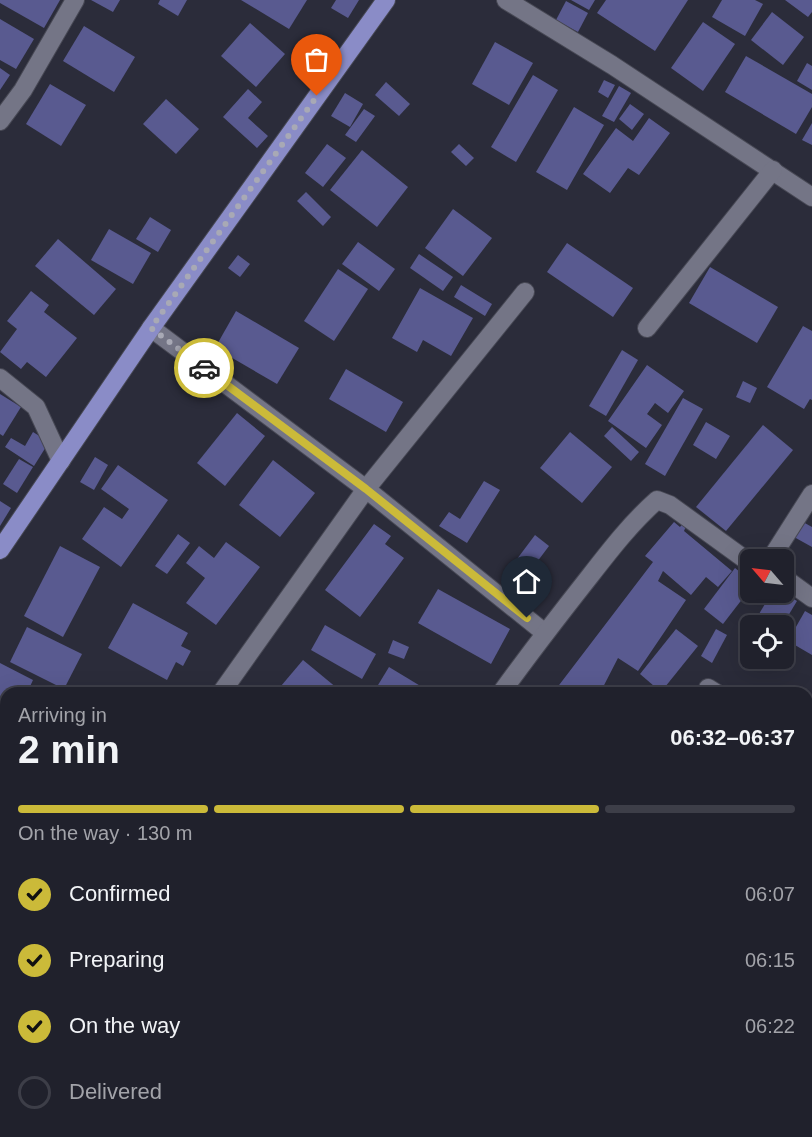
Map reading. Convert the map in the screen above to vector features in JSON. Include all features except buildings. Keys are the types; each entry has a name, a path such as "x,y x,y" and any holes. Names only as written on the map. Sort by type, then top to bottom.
{"main road":[{"path":"0,550 151,328 386,0"}],"street":[{"path":"0,121 23,90 75,0"},
{"path":"506,0 612,65 812,197"},
{"path":"647,328 773,170"},
{"path":"225,687 366,489 525,292"},
{"path":"151,328 366,489 545,633"},
{"path":"0,378 36,407 61,461"},
{"path":"777,549 812,494"},
{"path":"505,687 618,540 657,500 670,505 740,556"},
{"path":"794,585 812,598"}],"way so far":[{"path":"204,368 151,328 317,96"}],"route":[{"path":"204,368 366,489 527,618"}]}
